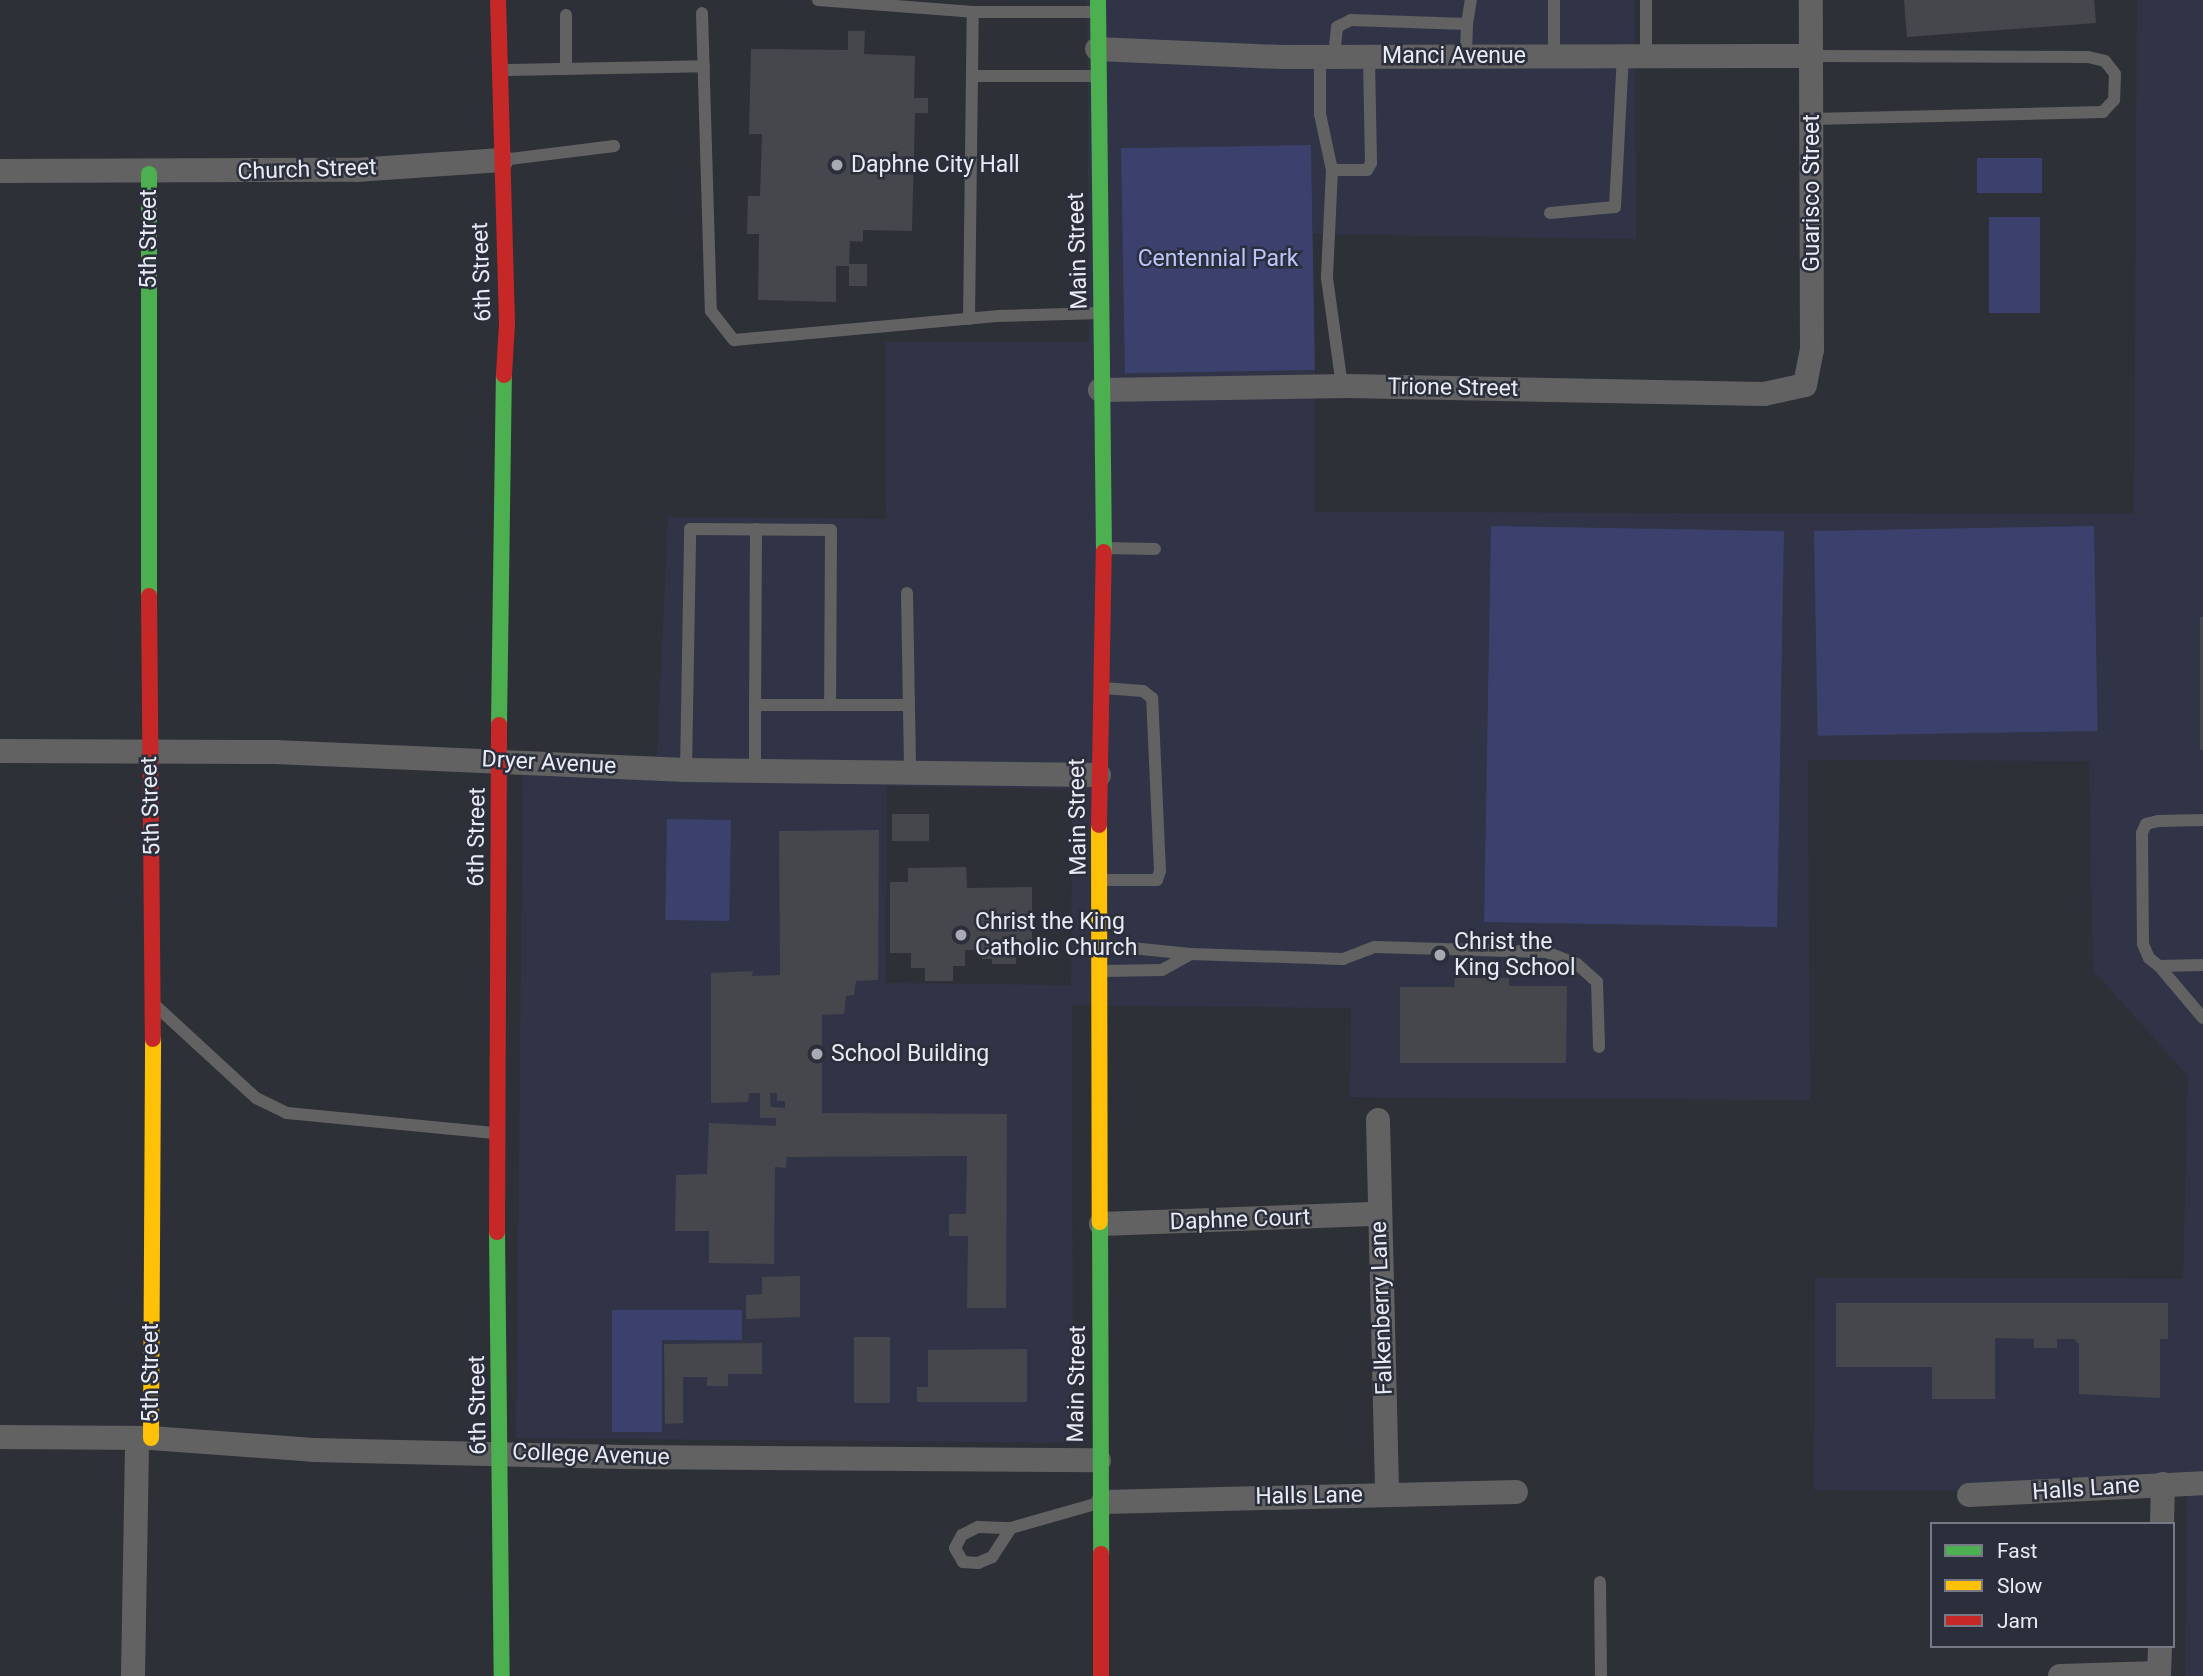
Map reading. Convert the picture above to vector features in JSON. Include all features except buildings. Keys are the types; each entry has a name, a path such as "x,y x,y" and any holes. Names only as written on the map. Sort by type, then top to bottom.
{"street":[{"name":"6th Street","path":"498,0 507,324 501,436 502,760 498,1133 502,1676"},
{"name":"Guarisco Street","path":"1805,385 1812,350 1811,0"},
{"name":"Main Street","path":"1098,6 1097,76 1103,313 1100,390 1103,548 1099,775 1099,1460 1103,1502 1101,1676"},
{"name":"Manci Avenue","path":"1097,49 1327,56 1810,56"},
{"name":"Church Street","path":"0,171 149,174 356,170 502,160"},
{"name":"5th Street","path":"133,1676 144,1438 154,1005 149,755 149,174"},
{"name":"Trione Street","path":"1100,390 1342,386 1764,394 1805,385"},
{"name":"Dryer Avenue","path":"0,751 149,755 275,752 686,770 1099,775"},
{"name":"Falkenberry Lane","path":"1378,1120 1387,1495"},
{"name":"Daphne Court","path":"1101,1224 1379,1214"},
{"name":"College Avenue","path":"0,1437 144,1438 301,1449 1099,1460"},
{"name":"Halls Lane","path":"1969,1495 2203,1483"},
{"path":"2162,1484 2162,1522"},
{"name":"Halls Lane","path":"1103,1502 1516,1492"},
{"path":"2060,1676 2159,1675 2160,1648"}],"lane":[{"path":"818,0 953,5 973,12 1098,6"},
{"path":"1466,55 1471,0"},
{"path":"1554,0 1554,56"},
{"path":"1550,213 1615,207 1634,56 1646,0"},
{"path":"969,319 973,12"},
{"path":"702,13 711,312 734,340 969,319 1103,313"},
{"path":"566,15 566,69"},
{"path":"1342,386 1327,278 1332,170 1320,114 1327,56 1341,22 1467,24"},
{"path":"1332,170 1367,170 1371,163 1369,56"},
{"path":"1810,56 2088,57 2105,61 2115,74 2114,100 2103,112 1812,119"},
{"path":"502,70 704,66"},
{"path":"973,76 1097,76"},
{"name":"Church Street","path":"502,160 614,146"},
{"path":"686,770 690,529 831,530 830,705"},
{"path":"755,771 756,529"},
{"path":"1103,548 1155,549"},
{"path":"907,593 906,705 910,773"},
{"path":"1101,880 1157,880 1160,872 1152,698 1143,691 1102,688"},
{"path":"755,705 906,705"},
{"path":"2203,820 2158,821 2146,824 2142,833 2143,944 2203,1017"},
{"path":"1101,945 1191,954 1343,959 1375,947 1546,953 1577,964 1597,982 1599,1047"},
{"path":"1101,971 1162,970 1191,954"},
{"path":"2159,966 2203,965"},
{"path":"154,1005 256,1098 287,1113 416,1129 498,1133"},
{"path":"1011,1528 1103,1502"},
{"path":"1600,1582 1601,1676"}],"shaded area":[{"path":"921,0 1635,0 1636,239 1313,234 1311,145 1125,372 1315,370 1315,512 2134,514 2137,0 2203,0 2203,1676 2185,1676 2187,1492 1814,1490 1815,1278 2183,1279 2188,1076 2093,970 2089,761 1808,760 1810,1100 1350,1097 1351,1008 1072,1005 1073,1443 516,1438 523,775 656,778 668,517 886,519 885,342 1089,342 1087,1","holes":["887,786 1072,789 1071,985 886,983"]}],"green space":[{"name":"Centennial Park","path":"1311,145 1315,370 1125,373 1121,148"},
{"path":"1977,158 2042,158 2042,193 1977,193"},
{"path":"1989,217 2040,217 2040,313 1989,313"},
{"path":"1491,526 1784,531 1777,927 1484,922"},
{"path":"2094,526 2098,731 1818,736 1814,531"},
{"path":"667,819 731,820 729,921 665,920"},
{"path":"612,1310 742,1310 742,1340 662,1340 662,1432 612,1432"}],"traffic: fast":[{"path":"1098,0 1104,552"},
{"path":"149,174 149,596"},
{"path":"499,725 504,375"},
{"path":"1100,1222 1101,1554"},
{"path":"497,1232 502,1676"}],"traffic: slow":[{"path":"1099,825 1100,1222"},
{"path":"151,1438 153,1039"}],"traffic: jam":[{"path":"498,0 507,324 504,375"},
{"path":"1099,825 1104,552"},
{"path":"149,596 153,1039"},
{"path":"497,1232 499,725"},
{"path":"1101,1554 1101,1676"}],"place":[{"name":"Daphne City Hall","path":"837,165"},
{"name":"Christ the King Catholic Church","path":"961,935"},
{"name":"Christ the King School","path":"1440,955"},
{"name":"School Building","path":"817,1054"}]}
